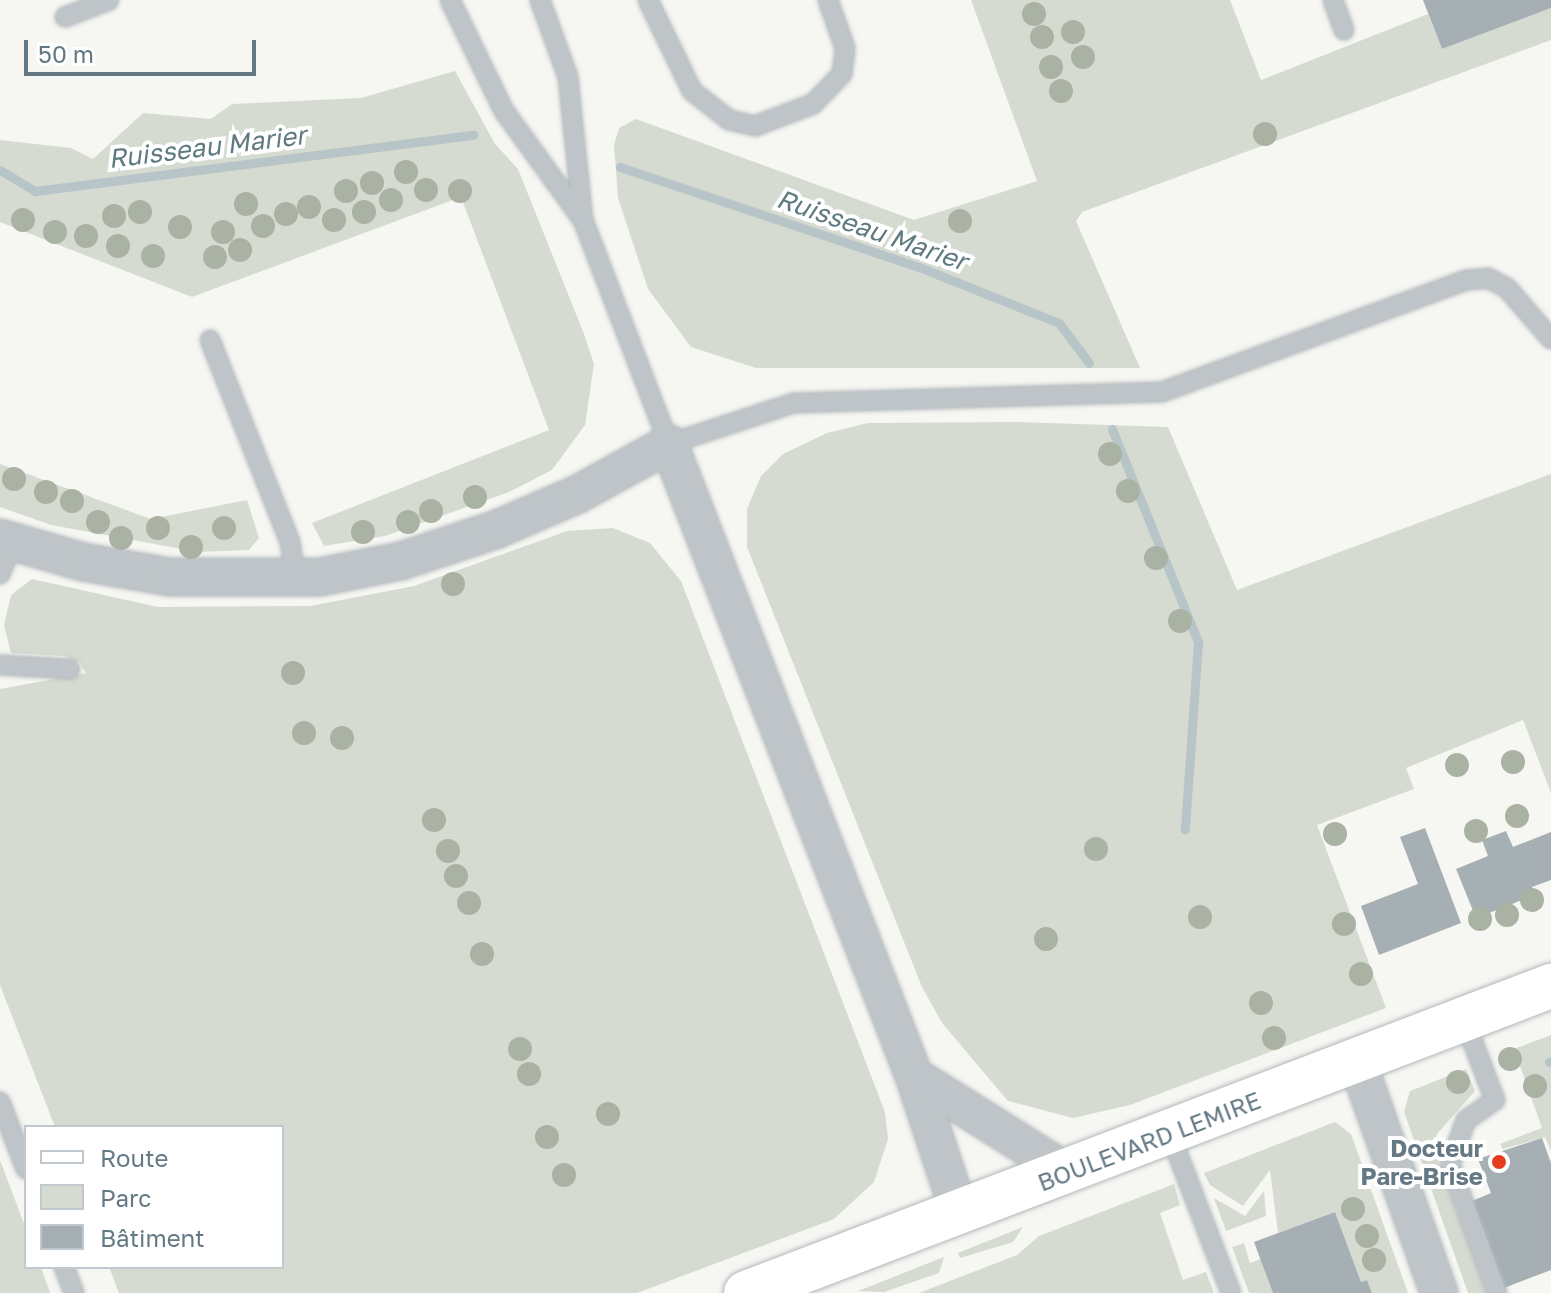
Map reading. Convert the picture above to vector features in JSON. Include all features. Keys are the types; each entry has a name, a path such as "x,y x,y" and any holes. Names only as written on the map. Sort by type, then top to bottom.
{"main road":[{"name":"BOULEVARD LEMIRE","path":"746,1293 1170,1134 1551,986"}],"street":[{"path":"4,552 170,577 296,579 401,561 495,530 578,494 669,444 914,1076 959,1211"},
{"path":"1357,1061 1439,1293"},
{"path":"914,1076 1067,1172"}],"lane":[{"path":"65,17 109,0"},
{"path":"450,0 504,111 583,220 669,444 794,403 1162,392 1467,280 1488,278 1507,288 1551,339"},
{"path":"540,0 568,77 583,220"},
{"path":"648,0 692,91 729,120 755,126 813,104 842,74 845,48 828,0"},
{"path":"1333,0 1344,30"},
{"path":"210,340 290,542 296,579"},
{"path":"0,665 70,669"},
{"path":"1464,1019 1495,1100 1466,1120 1450,1153 1497,1293"},
{"path":"0,1102 24,1164"},
{"path":"1170,1134 1231,1293"},
{"path":"65,1269 74,1293"}],"green space":[{"path":"971,0 1230,0 1261,80 1428,14 1442,49 1551,8 1551,40 1082,212 1076,221 1140,368 756,368 691,347 648,289 618,198 614,145 619,128 636,119 914,220 1037,181"},
{"path":"455,71 495,144 518,169 584,334 594,364 585,425 552,470 509,492 385,536 324,546 312,523 549,430 461,197 192,297 0,222 0,140 71,148 93,159 143,113 211,119 232,104 361,98"},
{"path":"1017,422 1168,427 1237,590 1551,474 1551,793 1523,720 1406,768 1414,789 1317,825 1386,1008 1130,1105 1073,1118 1008,1101 942,1023 922,987 747,547 747,509 761,476 783,454 827,433 868,423"},
{"path":"0,464 151,519 247,500 259,538 249,550 198,552 51,525 0,507"},
{"path":"613,528 650,543 681,581 885,1112 888,1139 874,1182 834,1219 637,1293 119,1293 110,1269 284,1269 284,1125 54,1125 0,985 0,689 86,673 79,662 64,656 11,653 4,625 11,595 32,579 158,607 310,606 414,586 567,531"},
{"path":"1551,1035 1551,1151 1545,1137 1503,1149 1500,1144 1542,1128 1514,1049"},
{"path":"1466,1069 1475,1091 1437,1134 1434,1151 1487,1293 1468,1293 1404,1112 1410,1091"},
{"path":"1335,1122 1351,1134 1408,1293 1372,1293 1367,1280 1361,1282 1335,1212 1278,1233 1270,1170 1243,1206 1210,1185 1204,1173"},
{"path":"0,1160 24,1224 24,1269 42,1269 50,1293 0,1293"},
{"path":"1174,1184 1180,1205 1160,1213 1183,1280 1206,1272 1214,1293 919,1293 1017,1255 1039,1236"},
{"path":"1264,1191 1266,1216 1226,1231 1214,1198 1245,1216"},
{"path":"1023,1227 1013,1242 960,1258 958,1253"},
{"path":"1244,1243 1250,1263 1261,1259 1273,1293 1249,1293 1232,1247"},
{"path":"944,1257 939,1273 884,1292 858,1291"}],"building":[{"path":"1423,0 1551,0 1551,8 1442,49"},
{"path":"1425,828 1461,923 1379,955 1361,906 1418,884 1400,837"},
{"path":"1506,831 1513,847 1551,832 1551,880 1532,887 1535,895 1476,918 1456,869 1488,856 1482,840"},
{"path":"1542,1138 1551,1163 1551,1270 1504,1288 1472,1201 1491,1193 1478,1159"},
{"path":"1335,1212 1361,1282 1367,1280 1372,1293 1273,1293 1254,1242"}],"waterway":[{"name":"Ruisseau Marier","path":"0,170 35,191 473,135"},
{"name":"Ruisseau Marier","path":"620,167 919,267 1059,323 1089,363"},
{"name":"Ruisseau Marier","path":"1112,429 1198,642 1185,830"}],"place":[{"name":"Docteur Pare-Brise","path":"1499,1162"}]}
